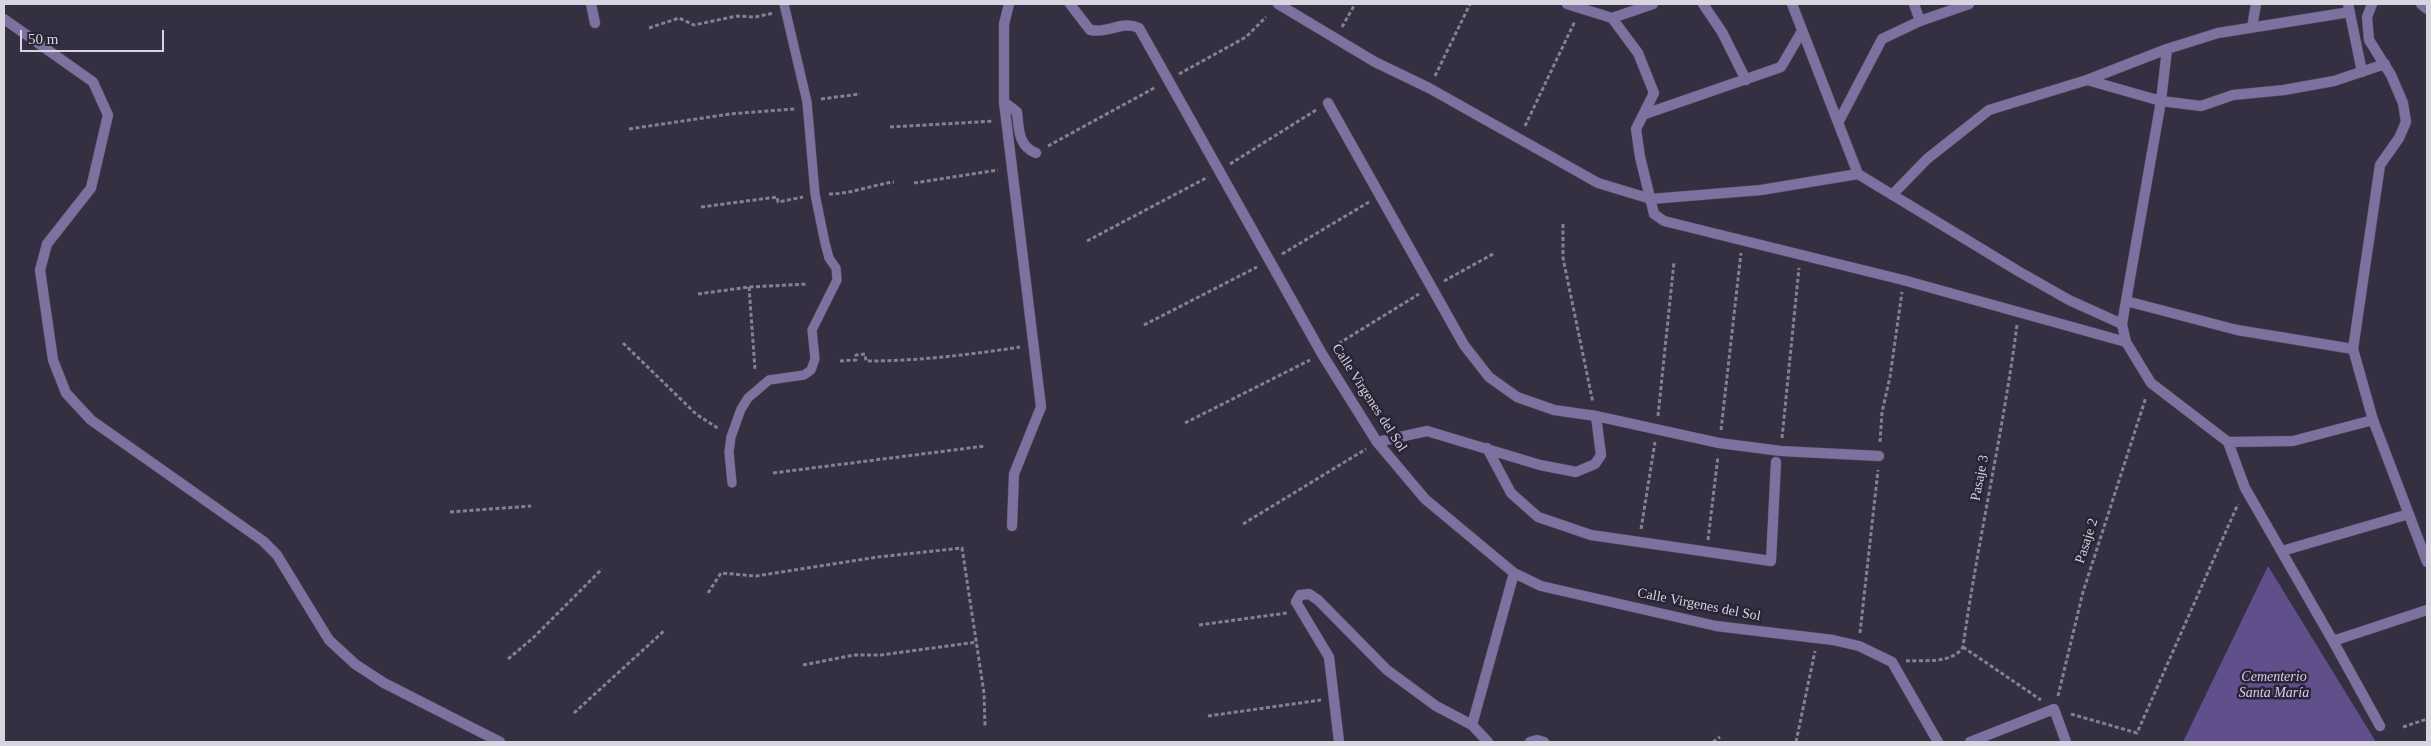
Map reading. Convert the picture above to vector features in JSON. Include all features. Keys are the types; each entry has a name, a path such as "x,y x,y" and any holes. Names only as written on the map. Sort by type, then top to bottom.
{"street":[{"path":"590,4 595,23"},
{"path":"1009,4 1004,24 1004,102 1035,345 1041,407 1014,474 1012,526"},
{"name":"Calle Virgenes del Sol","path":"1070,4 1090,30 1100,33 1125,24 1139,28 1170,80 1322,354 1377,442 1425,499 1514,573 1541,586 1716,626 1817,638 1859,646 1892,662"},
{"path":"1278,4 1375,62 1429,88 1598,183 1651,199 1761,190 1858,174"},
{"path":"1567,4 1582,6 1612,18 1638,53 1654,93 1636,130 1640,158 1654,214 1664,222 1903,280 2018,314 2126,342"},
{"path":"1612,18 1653,4"},
{"path":"1702,4 1722,32 1746,80"},
{"path":"1792,4 1858,174 2069,300 2122,324"},
{"path":"1914,4 1920,21"},
{"path":"1838,123 1882,39 1920,21 1969,4"},
{"path":"2252,27 2256,4"},
{"path":"2372,4 2367,17 2369,40 2385,64 2404,103 2406,122 2400,138 2380,165 2353,349 2373,420 2427,562"},
{"path":"2421,4 2427,8"},
{"path":"1892,195 1927,159 1989,110 2087,80 2166,49 2218,34 2349,8 2362,72"},
{"path":"4,19 93,82 108,115 91,188 47,244 41,264 53,360 66,393 91,420 263,541 277,555 329,640 354,664 384,683 500,742"},
{"path":"1645,114 1781,67 1802,31"},
{"path":"2166,49 2161,100 2122,324 2126,342 2150,382 2228,442 2245,488 2380,726"},
{"path":"2087,80 2161,100 2201,106 2233,95 2284,90 2334,81 2385,64"},
{"path":"1004,102 1016,112 1020,138 1028,150 1036,153"},
{"path":"1328,103 1464,345 1489,377 1517,397 1554,410 1596,416 1719,443 1781,451 1879,456"},
{"path":"2126,301 2237,330 2353,349"},
{"path":"1377,442 1427,431 1540,465 1576,472 1595,464 1601,454 1596,416"},
{"path":"2228,442 2293,441 2373,420"},
{"path":"1486,448 1511,493 1538,516 1591,536 1770,561 1776,462"},
{"path":"2282,551 2409,514"},
{"path":"1472,725 1514,573"},
{"path":"1339,742 1329,657 1300,611 1296,602 1300,595 1309,594 1318,600 1387,670 1436,706 1472,725 1488,742"},
{"path":"2333,641 2427,610"},
{"path":"1892,662 1938,742"},
{"path":"1970,742 2054,709 2066,742"},
{"path":"1530,742 1536,740 1544,742"}],"lane":[{"path":"732,483 731,437 741,409 758,389 769,380 804,375 812,370 815,359 812,330 837,280 836,268 829,258 825,243 815,194 807,105 785,7"}],"path":[{"path":"1336,38 1355,4"},
{"path":"1429,88 1470,4"},
{"path":"1520,138 1582,6"},
{"path":"649,28 679,18 694,25 737,16 755,18 785,7"},
{"path":"1036,153 1246,37 1266,17"},
{"path":"629,129 807,105 860,94"},
{"path":"890,127 1007,121"},
{"path":"914,183 1012,168"},
{"path":"826,194 844,194 867,186 894,182"},
{"path":"701,207 777,197 778,202 815,194"},
{"path":"1563,224 1563,258 1596,416"},
{"path":"1706,552 1742,240"},
{"path":"1186,423 1322,354 1493,254"},
{"path":"1781,451 1800,254"},
{"path":"1639,542 1657,429 1674,262"},
{"path":"698,294 808,284"},
{"path":"749,288 755,368"},
{"name":"Pasaje 3","path":"1963,647 1975,563 2009,387 2018,314"},
{"path":"624,343 696,414 731,437"},
{"path":"840,361 856,360 856,354 866,354 866,361 896,361 954,357 1035,345"},
{"name":"Pasaje 2","path":"2054,709 2083,592 2150,382"},
{"path":"1243,524 1377,442"},
{"path":"773,473 985,446"},
{"path":"1892,662 1948,659 1959,653 1963,647 2054,709 2137,733 2245,488"},
{"path":"450,512 531,506"},
{"path":"708,593 721,573 756,576 878,557 962,548 984,693 984,726"},
{"path":"508,659 533,638 602,569"},
{"path":"1199,625 1300,611"},
{"path":"574,713 665,630"},
{"path":"1796,742 1817,638"},
{"path":"803,665 854,655 880,655 977,642"},
{"path":"1208,716 1334,698"},
{"path":"2403,727 2427,719"},
{"path":"1713,742 1720,737"}],"green space":[{"name":"Cementerio Santa María","path":"2268,566 2376,742 2183,742"}]}
